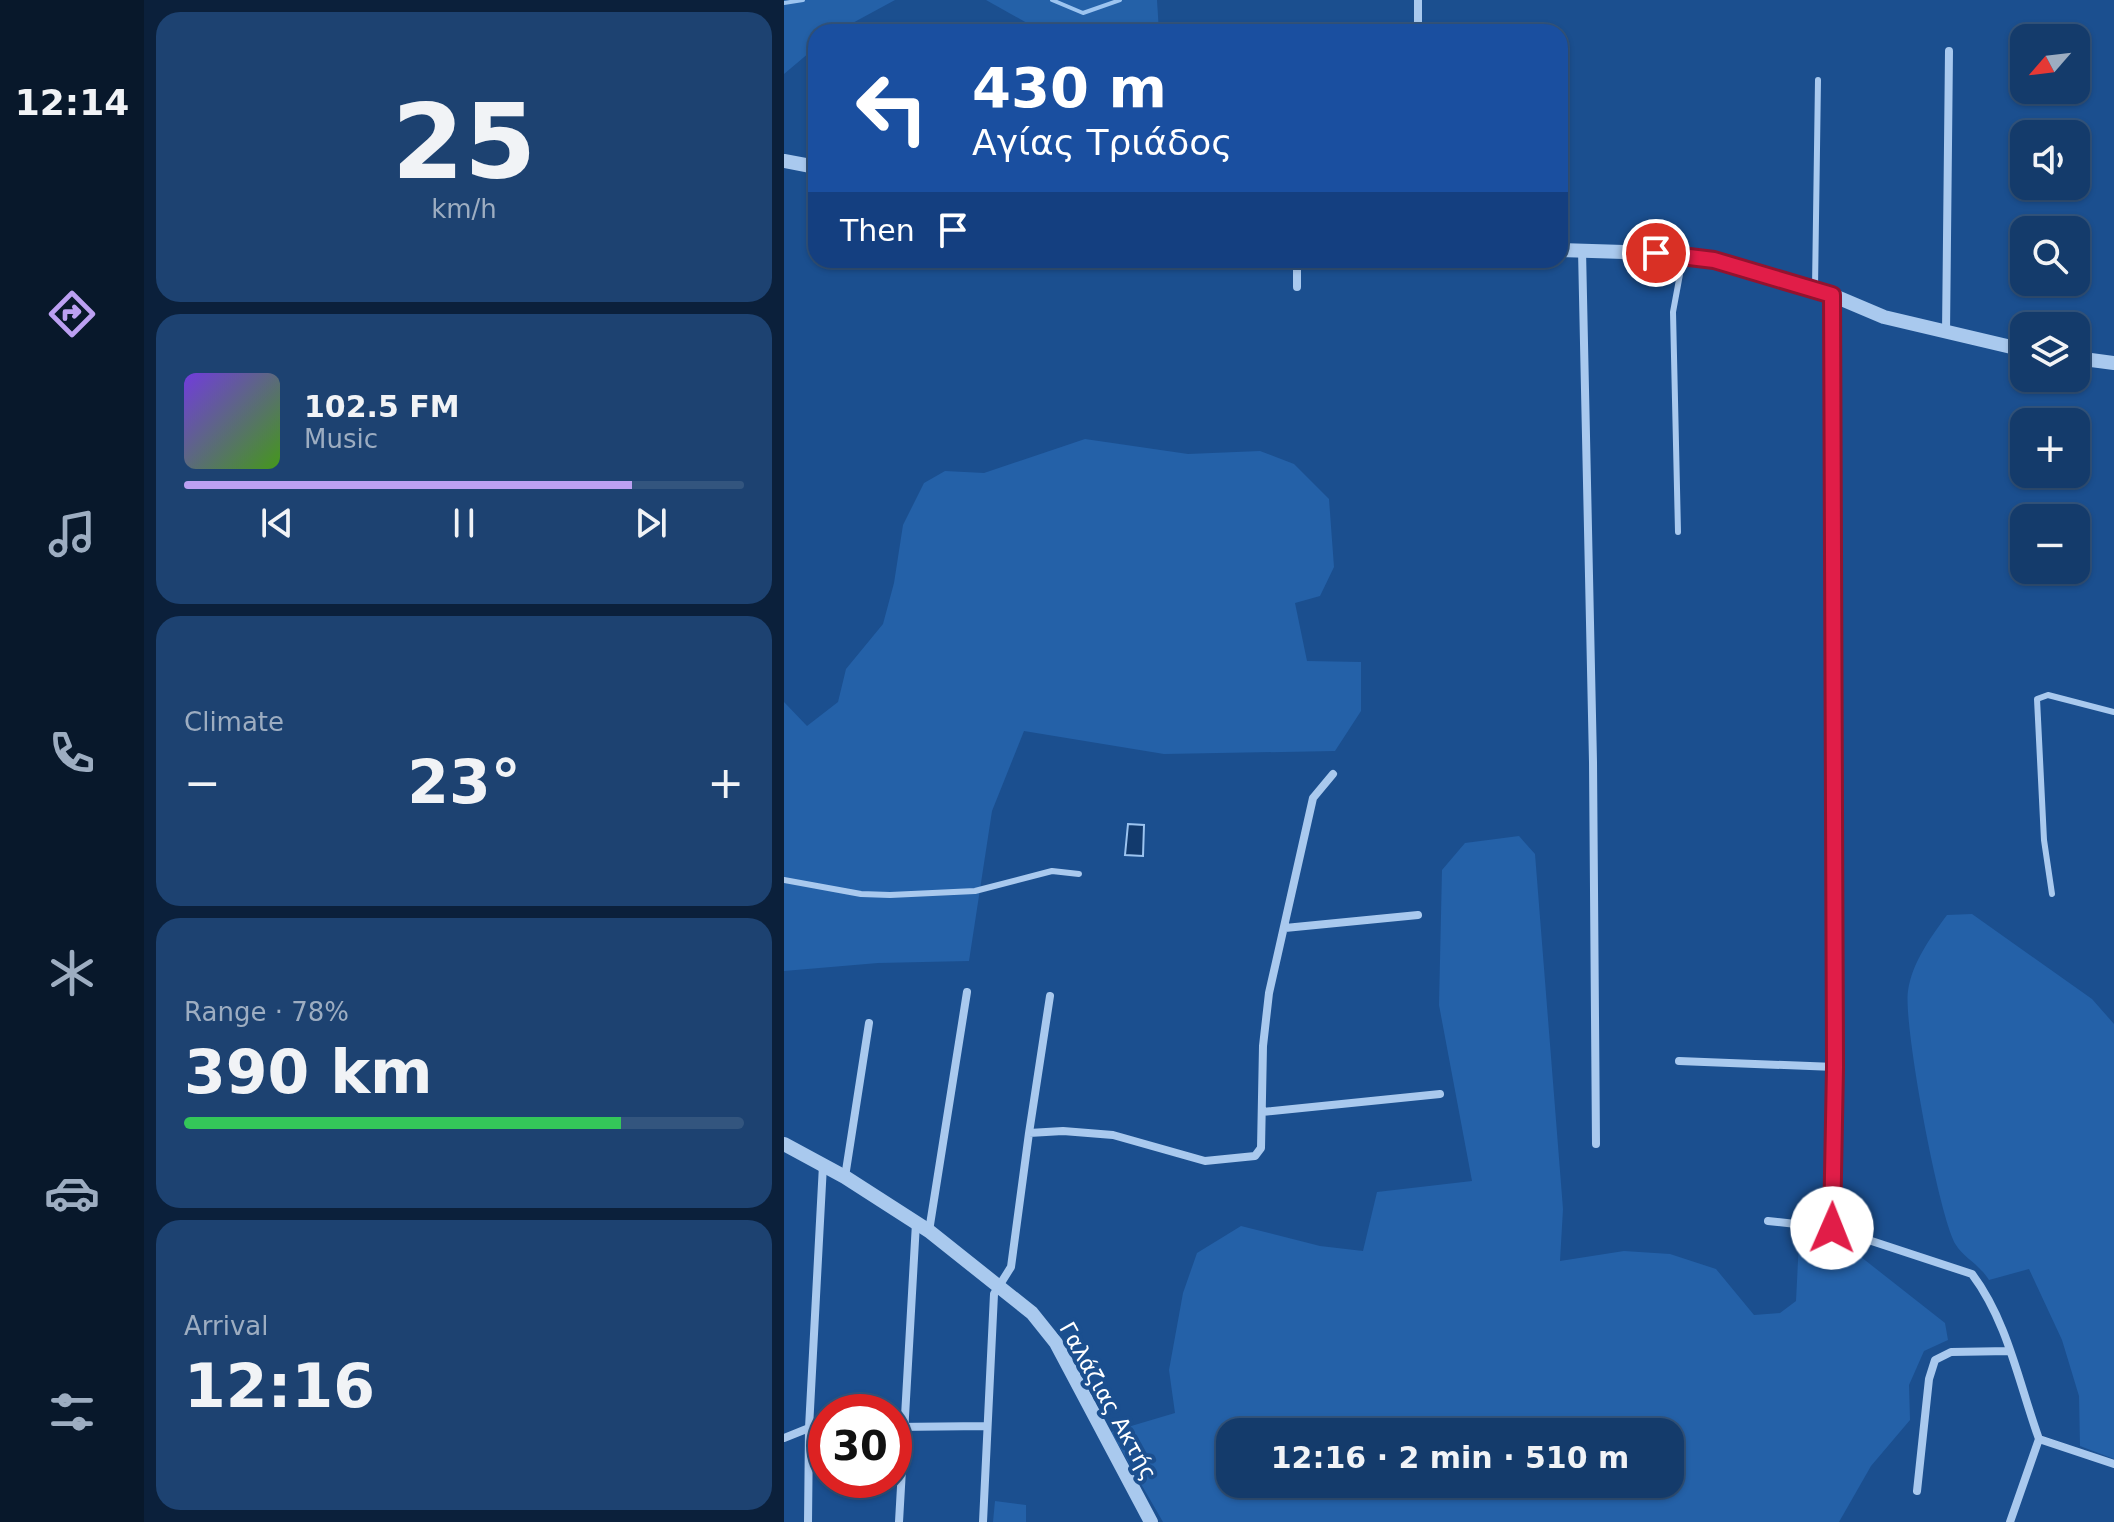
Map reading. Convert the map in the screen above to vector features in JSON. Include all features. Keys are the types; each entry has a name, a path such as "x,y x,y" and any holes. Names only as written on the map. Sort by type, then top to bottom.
{"street":[{"path":"1418,0 1418,24"},
{"path":"1946,333 1949,51"},
{"path":"784,161 808,166"},
{"path":"1568,250 1684,255 1832,295 1884,317 2010,347"},
{"path":"1582,250 1594,807 1596,1144"},
{"path":"1297,268 1297,287"},
{"path":"1832,295 1835,1067 1832,1228"},
{"path":"2090,360 2114,363"},
{"path":"1029,1133 1063,1131 1113,1135 1205,1161 1255,1156 1261,1148 1263,1046 1269,993 1313,798 1333,774"},
{"path":"1285,928 1418,915"},
{"path":"902,1394 922,1227 967,992"},
{"path":"983,1522 997,1287 1011,1267 1050,996"},
{"path":"845,1177 869,1023"},
{"path":"1679,1061 1835,1067"},
{"path":"1262,1112 1440,1094"},
{"name":"Γαλάζιας Ακτής","path":"784,1144 845,1177 922,1227 1032,1313 1056,1343 1151,1522"},
{"path":"811,1394 823,1165"},
{"path":"1768,1221 1832,1228 1972,1274 1984,1291 2010,1351 2039,1439 2010,1522"},
{"path":"1917,1491 1929,1379 1935,1360 1951,1352 2010,1351"},
{"path":"912,1427 987,1426"},
{"path":"784,1438 808,1428"},
{"path":"2039,1439 2114,1464"},
{"path":"808,1498 808,1522"},
{"path":"899,1498 899,1522"}],"lane":[{"path":"1815,290 1818,80"},
{"path":"1678,532 1673,312 1684,255"},
{"path":"2052,894 2044,840 2037,699 2048,695 2114,712"},
{"path":"784,880 861,894 890,895 975,891 1052,871 1079,874"}],"shaded area":[{"path":"784,0 895,0 851,24 808,24 808,54 784,74"},
{"path":"986,0 1157,0 1158,24 1029,24"},
{"path":"1085,439 1188,454 1260,451 1294,464 1329,499 1334,567 1320,596 1295,603 1307,661 1361,662 1361,711 1335,751 1164,754 1024,731 992,811 969,961 878,963 784,971 784,702 807,726 838,702 846,669 883,624 894,583 903,525 924,483 945,471 984,473"},
{"path":"1128,824 1144,825 1143,856 1125,855"},
{"path":"1519,836 1535,854 1563,1209 1560,1261 1624,1251 1670,1254 1716,1269 1754,1315 1780,1313 1796,1301 1799,1241 1861,1257 1945,1323 1948,1340 1924,1351 1909,1385 1910,1420 1871,1466 1839,1522 1163,1522 1111,1432 1175,1413 1169,1370 1183,1293 1197,1253 1241,1226 1320,1246 1363,1251 1377,1192 1472,1181 1439,1005 1442,870 1465,843"},
{"path":"1972,914 2092,999 2114,1024 2114,1459 2080,1446 2079,1396 2062,1340 2029,1269 1989,1280 1956,1245 1941,1199 1917,1079 1908,991 1918,961 1947,915"},
{"path":"995,1501 1026,1505 1026,1522 993,1522"}],"waterway":[{"path":"784,3 803,0"},
{"path":"1052,0 1083,13 1120,0"}],"route":[{"path":"1656,253 1714,260 1832,295 1835,1067 1832,1228"}]}
